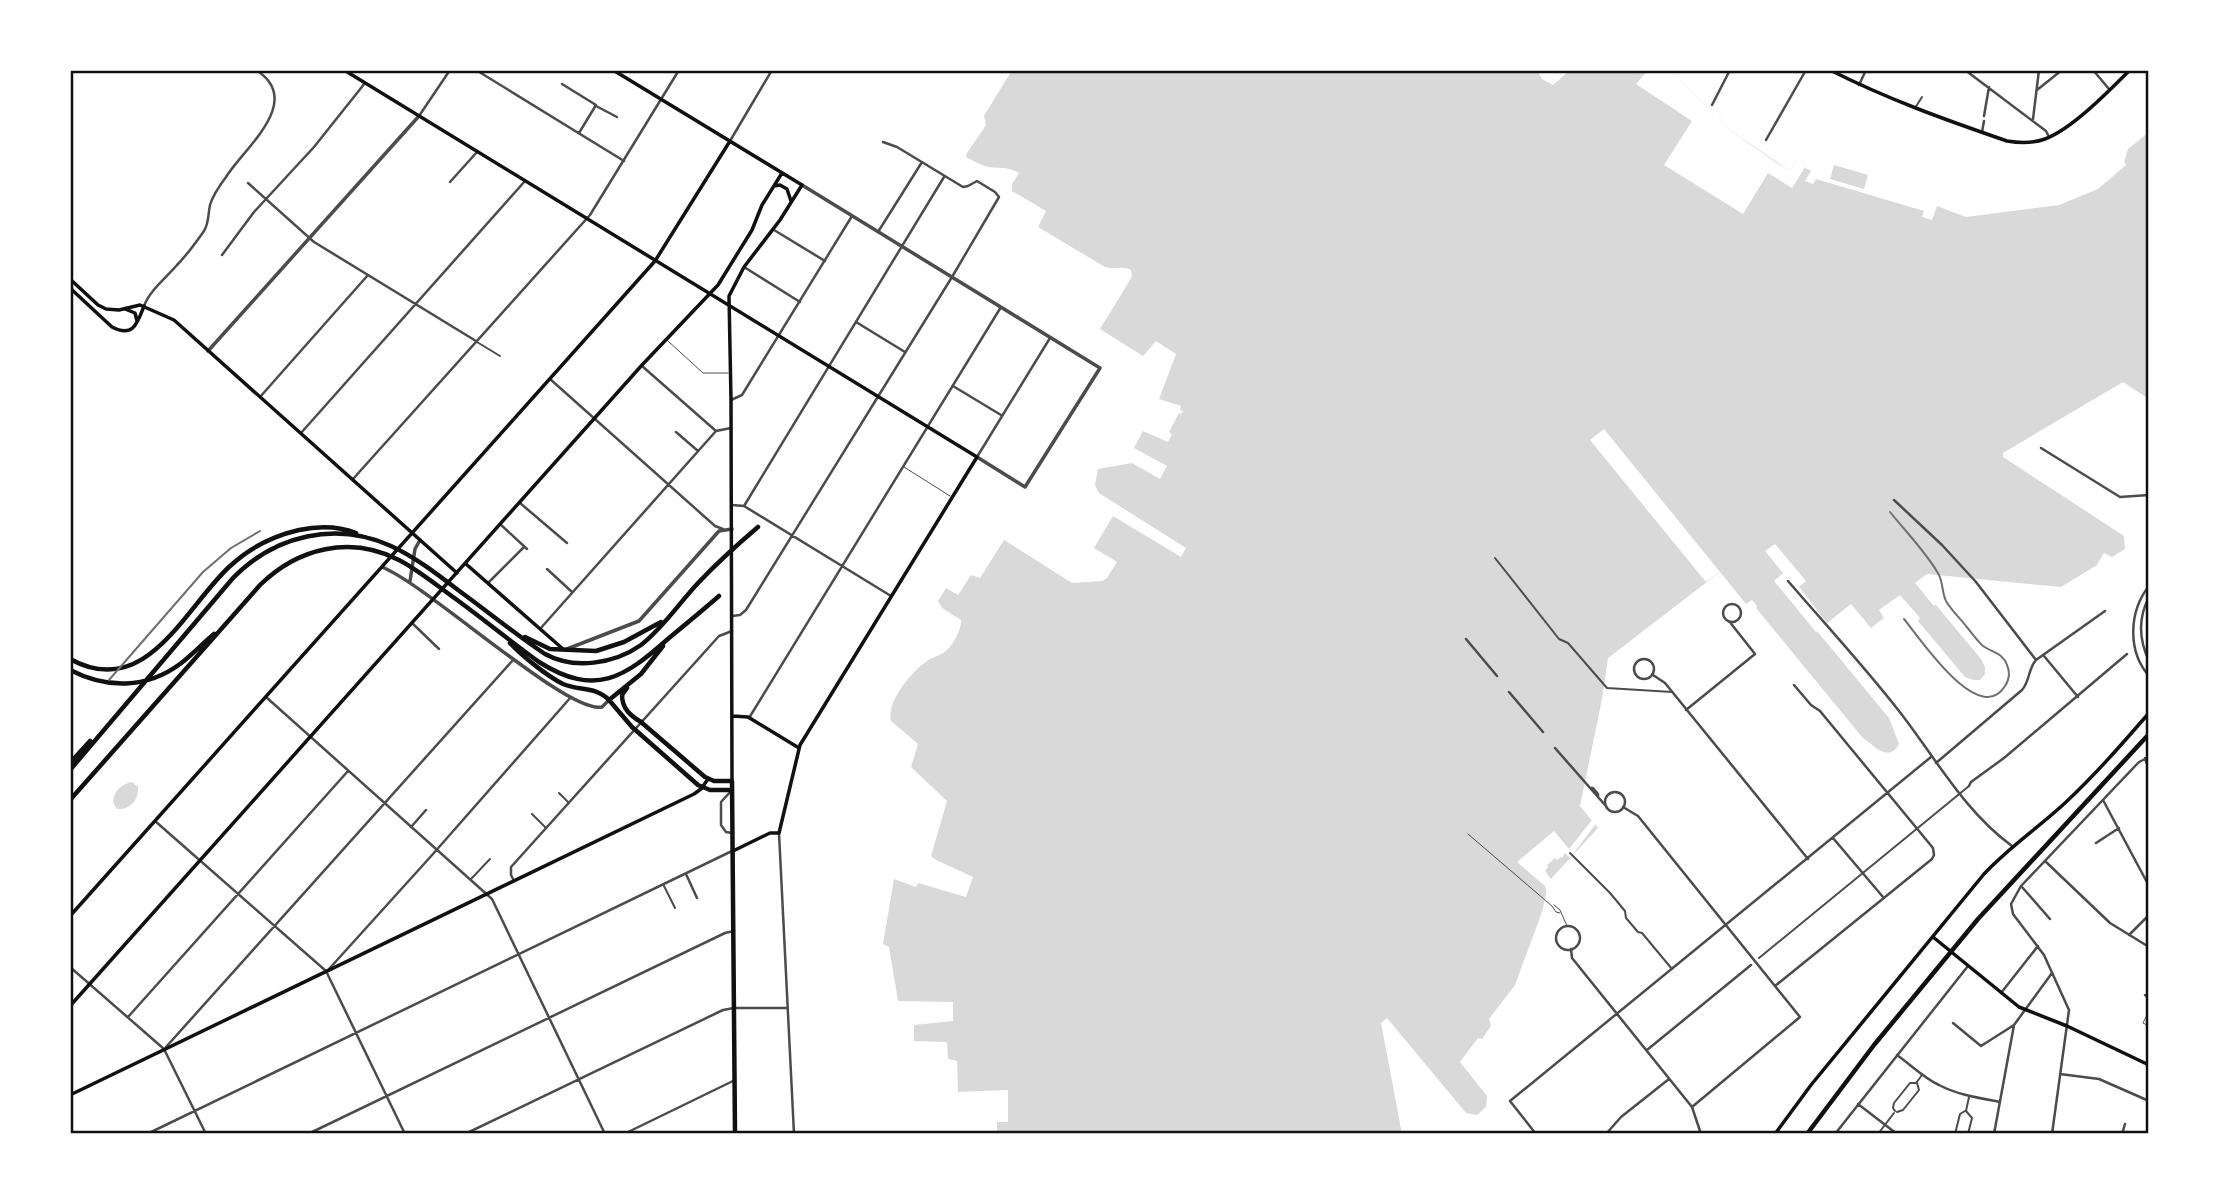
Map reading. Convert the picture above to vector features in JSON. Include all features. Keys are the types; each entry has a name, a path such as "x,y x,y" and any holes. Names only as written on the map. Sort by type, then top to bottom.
{"main road":[{"path":"344,70 977,457 799,748 779,832 770,833 732,851"},
{"path":"613,70 802,185 744,267 730,292 729,305 732,428 735,1134"},
{"path":"1830,70 1914,108 2015,143 2034,142 2064,128 2130,70"},
{"path":"70,916 656,261 730,141"},
{"path":"70,1006 642,365 720,282 752,230 760,210 782,173"},
{"path":"773,186 780,185 787,189 791,203"},
{"path":"70,279 102,307 110,310 134,305 144,306 174,320 457,573"},
{"path":"70,288 115,329 126,331 137,323 144,306"},
{"path":"124,309 135,313 137,323"},
{"path":"70,659 97,669 115,669 138,662 160,646 224,572 242,556 263,543 297,530 323,527 342,528 376,540 413,558 554,659 592,663 613,658 636,648 646,640 716,565 758,527"},
{"path":"70,769 230,581 250,562 294,539 320,534 348,534 376,540"},
{"path":"70,800 260,585 281,567 307,554 340,547 369,549 398,560 555,671 587,680 611,678 626,672 719,596"},
{"path":"466,563 565,650"},
{"path":"516,633 548,648 593,651 610,648 665,620"},
{"path":"70,670 86,678 108,683 145,681 173,668 223,628"},
{"path":"502,634 515,649 557,680 575,688 599,691 635,730 702,787 710,790 732,790"},
{"path":"667,639 648,667 622,695 624,706 708,779 732,781"},
{"path":"609,700 628,687"},
{"path":"1775,1134 1811,1085 1984,874 2012,846 2077,791 2149,713"},
{"path":"732,716 749,718 799,748"},
{"path":"70,763 113,718"},
{"path":"1807,1134 1925,982 2023,870 2149,735"},
{"path":"1807,1134 1897,1016 1979,918 2149,735"},
{"path":"70,1095 694,794 708,779"},
{"path":"1933,937 2025,1010 2067,1026 2149,1065"}],"street":[{"path":"144,306 151,293 205,229 212,201 227,175 264,129 272,114 274,92 256,70"},
{"path":"208,351 419,116 450,70"},
{"path":"475,70 624,161"},
{"path":"352,479 587,219 680,70"},
{"path":"730,141 772,70"},
{"path":"1712,105 1730,70"},
{"path":"1766,140 1806,70"},
{"path":"1859,85 1866,70"},
{"path":"1965,70 2046,131 2049,137"},
{"path":"2033,121 2039,70"},
{"path":"2037,91 2062,70"},
{"path":"2093,70 2109,89"},
{"path":"222,255 365,83"},
{"path":"562,84 617,117"},
{"path":"1880,94 1885,87"},
{"path":"1982,132 1989,87"},
{"path":"1914,108 1922,97"},
{"path":"579,133 596,106"},
{"path":"732,617 745,611 999,197 977,181 963,187 893,145 883,142"},
{"path":"450,182 477,152"},
{"path":"878,232 922,162"},
{"path":"744,506 945,176"},
{"path":"301,433 526,181"},
{"path":"248,183 309,237 499,356"},
{"path":"802,185 1051,337 1100,368 1025,487 977,457 1051,337"},
{"path":"731,400 742,394 852,216"},
{"path":"772,229 825,261"},
{"path":"744,267 800,302"},
{"path":"260,397 368,275"},
{"path":"749,718 1001,307"},
{"path":"856,322 905,352"},
{"path":"642,365 716,431"},
{"path":"550,379 715,526 732,529"},
{"path":"953,386 1002,416"},
{"path":"540,629 716,431 732,428"},
{"path":"676,432 698,451"},
{"path":"2041,448 2120,497 2149,495"},
{"path":"1894,500 1942,545 1976,582 2036,660"},
{"path":"520,503 567,543"},
{"path":"732,505 744,506 891,596"},
{"path":"488,583 526,548 500,524"},
{"path":"565,650 639,621 723,529"},
{"path":"410,581 415,549 420,540"},
{"path":"1495,558 1559,639 1568,643 1607,688 1672,692"},
{"path":"382,567 410,581 513,660 571,697 596,708 602,707 609,700"},
{"path":"547,569 572,592"},
{"path":"1788,581 1899,710 1931,757 1990,829 2012,846"},
{"path":"2149,586 2136,610 2133,631 2140,662 2149,676"},
{"path":"2149,597 2143,612 2141,630 2149,662"},
{"path":"1686,710 1755,654 1724,617 1724,609 1728,604 1734,604 1739,607 1741,614 1737,621 1729,621"},
{"path":"1936,763 2022,691 2036,660 2105,611"},
{"path":"412,623 439,649"},
{"path":"514,881 512,867 546,828 719,636 732,631"},
{"path":"1466,639 1497,676"},
{"path":"1759,958 2127,654"},
{"path":"2043,655 2078,697"},
{"path":"1647,659 1654,666 1653,675 1640,679 1634,673 1638,660 1647,659"},
{"path":"164,1049 513,660"},
{"path":"1653,675 1665,683 1808,859"},
{"path":"1775,986 1934,855 1933,848 1820,710 1811,705 1794,685"},
{"path":"1509,692 1543,732"},
{"path":"265,697 493,901 605,1134"},
{"path":"326,971 571,697"},
{"path":"1555,748 1590,788 1593,788 1598,797 1605,805 1612,812 1623,807 1623,798 1616,793 1607,796 1605,805"},
{"path":"1536,1134 1510,1101 1931,757"},
{"path":"2147,757 2149,770"},
{"path":"2052,1134 2069,1010 2038,947 2011,911 2013,900 2021,886 2147,757"},
{"path":"128,1017 348,771"},
{"path":"732,790 721,802 722,827 726,832 732,833"},
{"path":"559,793 569,803"},
{"path":"2103,800 2149,887"},
{"path":"1623,807 1638,816 1800,1017 1692,1107"},
{"path":"411,827 426,810"},
{"path":"532,814 546,828"},
{"path":"155,821 326,971 405,1134"},
{"path":"2095,843 2119,828"},
{"path":"779,832 794,1134"},
{"path":"1833,838 1883,898"},
{"path":"147,1134 732,851"},
{"path":"1570,853 1610,893 1625,911 1626,918 1672,970"},
{"path":"471,880 490,859"},
{"path":"2045,861 2110,923 2149,947"},
{"path":"686,874 697,898"},
{"path":"664,885 675,908"},
{"path":"2021,886 2050,919"},
{"path":"2129,935 2149,915"},
{"path":"1567,926 1575,928 1580,938 1577,945 1571,949 1563,948 1556,939 1557,932 1567,926"},
{"path":"308,1134 734,931"},
{"path":"2001,993 2038,947"},
{"path":"1571,949 1572,958 1692,1107 1701,1134"},
{"path":"1647,1050 1751,965"},
{"path":"1835,1134 1968,966"},
{"path":"70,967 164,1049 206,1134"},
{"path":"1953,1023 1980,1046 2014,1025 2052,973"},
{"path":"2145,995 2149,998"},
{"path":"465,1134 723,1010 787,1008"},
{"path":"1994,1134 2014,1025"},
{"path":"1897,1055 1944,1088 2000,1102"},
{"path":"2060,1074 2099,1079 2149,1101"},
{"path":"1895,1111 1894,1103 1910,1083 1916,1083 1923,1075"},
{"path":"1606,1134 1621,1117 1669,1079"},
{"path":"624,1134 735,1080"},
{"path":"1895,1111 1901,1112 1905,1109 1919,1090 1916,1083"},
{"path":"1966,1111 1969,1096"},
{"path":"1858,1104 1897,1134"},
{"path":"1878,1134 1895,1111"},
{"path":"1955,1134 1960,1114 1966,1111"},
{"path":"1966,1111 1972,1118 1968,1134"},
{"path":"2122,1134 2125,1124"}],"lane":[{"path":"666,339 703,373 730,373"},
{"path":"904,466 952,497"},
{"path":"1468,834 1556,907 1567,926"},
{"path":"2149,1011 2143,1023 2149,1026"}],"shaded area":[{"path":"1012,70 1537,70 1542,79 1553,85 1570,70 1670,70 1704,104 1721,114 1717,121 1790,171 1798,158 1807,164 1805,168 1811,171 1805,181 1813,184 1816,179 1924,211 1922,217 1932,220 1937,206 1966,217 2059,205 2098,189 2126,165 2124,162 2128,149 2149,132 2149,399 2123,382 2003,453 2003,457 2124,536 2125,549 2112,557 2104,553 2097,565 2061,587 1927,574 1915,583 1981,659 1985,674 1980,680 1965,677 1900,595 1879,610 1884,618 1871,628 1851,604 1817,631 1889,718 1899,744 1891,752 1881,751 1862,737 1752,600 1746,604 1720,572 1608,658 1580,806 1598,828 1549,881 1542,912 1515,985 1489,1019 1491,1026 1482,1039 1478,1038 1460,1062 1487,1096 1486,1107 1477,1115 1466,1113 1387,1018 1381,1023 1402,1134 997,1134 997,1122 1008,1122 1008,1090 958,1092 957,1061 948,1059 947,1042 914,1041 914,1025 953,1021 953,1002 898,1001 889,947 883,944 894,879 916,887 918,883 966,897 973,877 931,856 947,801 911,767 918,744 891,721 892,705 914,672 947,650 959,632 961,620 942,608 938,601 946,588 958,595 971,575 980,578 1004,540 1072,583 1102,581 1117,562 1094,548 1113,516 1181,557 1186,548 1099,493 1095,485 1098,469 1132,463 1160,479 1167,466 1134,448 1143,431 1168,442 1172,434 1169,432 1179,413 1183,411 1180,410 1181,406 1159,399 1176,354 1156,341 1143,356 1100,329 1130,280 1131,270 1105,267 1038,227 1046,211 1012,191 1012,184 1019,173 986,166 966,157 986,125 984,116"},
{"path":"1834,165 1868,175 1864,189 1830,179"},
{"path":"132,782 138,787 135,800 126,808 117,809 113,802 117,791 121,786"}],"pier":[{"path":"1648,70 1670,70 1704,104 1721,114 1717,121 1790,171 1798,158 1807,164 1792,188 1768,173 1743,214 1664,165 1692,121 1636,84"},
{"path":"1604,429 1720,572 1706,582 1590,440"},
{"path":"1775,544 1806,581 1799,587 1827,623 1816,632 1774,581 1783,573 1765,551"},
{"path":"1592,820 1595,825 1570,858 1565,853 1562,858 1555,858 1547,865 1545,871 1551,879 1547,893 1545,886 1517,862 1554,831 1569,849"}],"railway":[{"path":"1890,512 1934,567 1950,608 1981,644 2005,661 2009,673 2005,686 1994,696 1980,696 1966,688 1950,675 1904,619"},
{"path":"109,680 203,572 231,548 260,531"}]}
